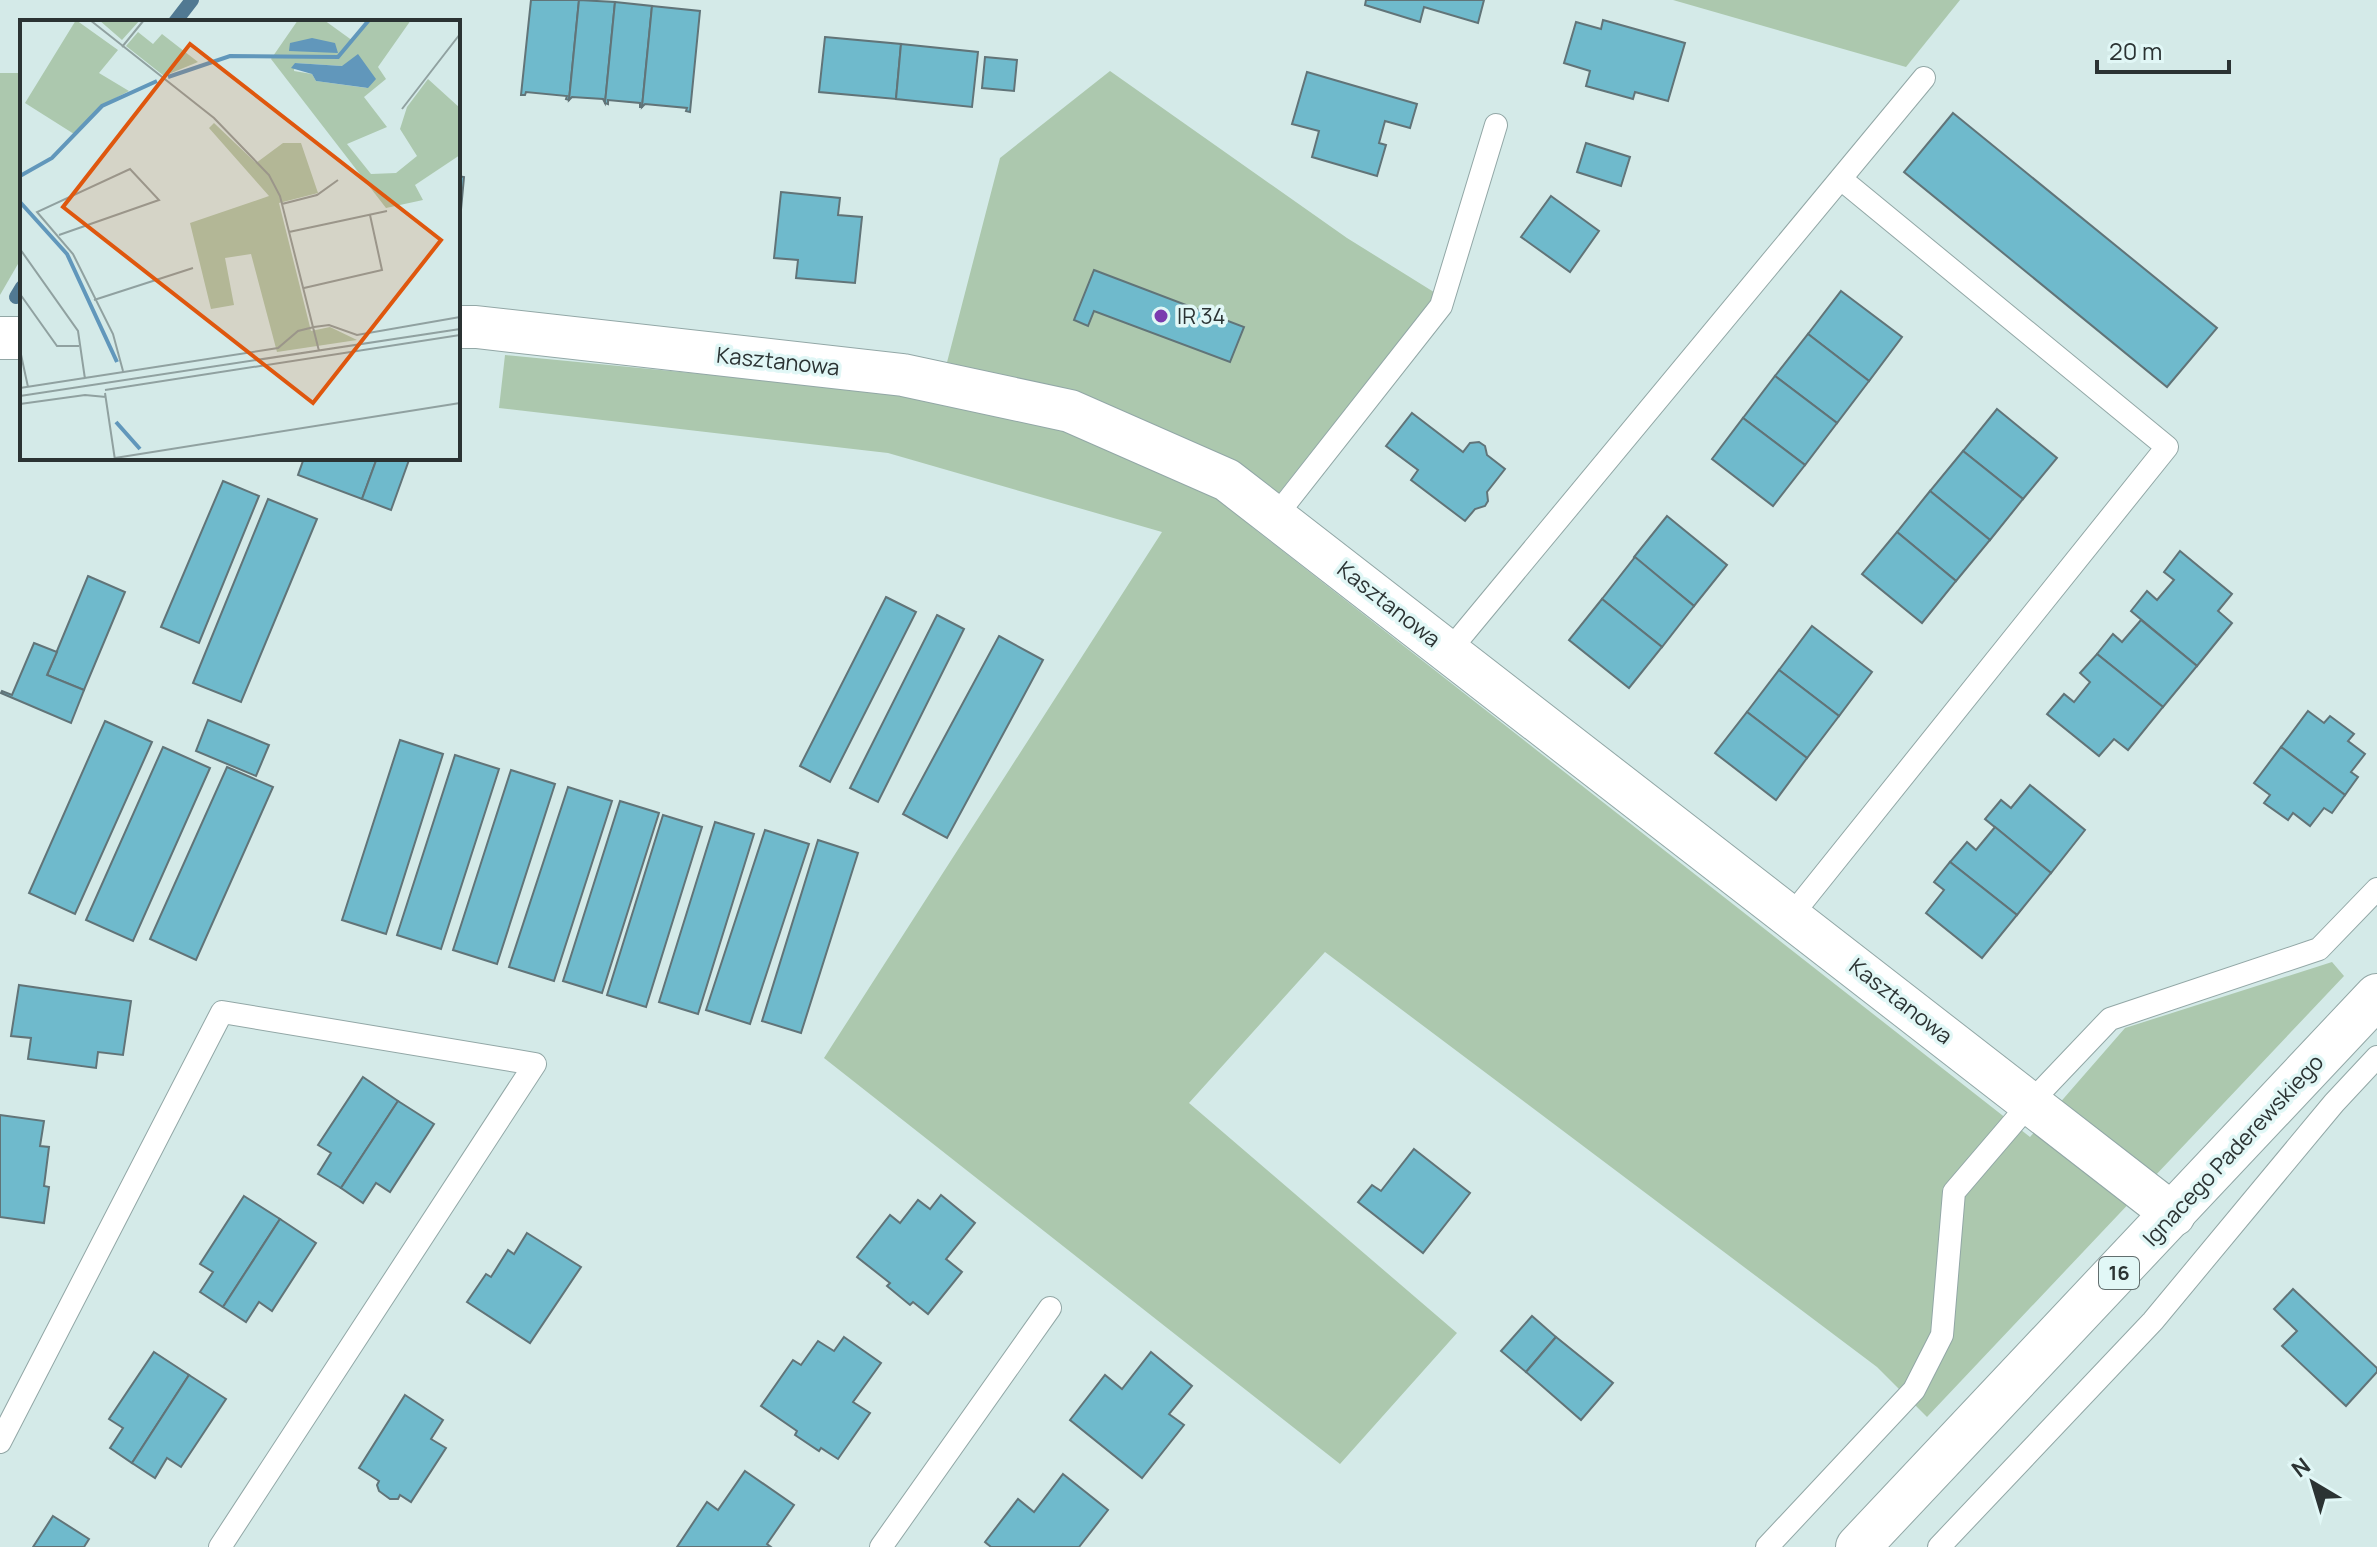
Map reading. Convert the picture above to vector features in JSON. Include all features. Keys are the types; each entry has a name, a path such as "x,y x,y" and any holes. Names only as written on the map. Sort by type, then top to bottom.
{"main road":[{"name":"Ignacego Paderewskiego","path":"1858,1547 2377,996"}],"street":[{"name":"Kasztanowa","path":"460,327 903,375 1070,411 1227,480 2174,1215"}],"lane":[{"path":"1449,651 1924,78"},
{"path":"1275,517 1441,306 1496,125"},
{"path":"1791,916 2167,447 1841,179"},
{"path":"1767,1547 1914,1390 1942,1335 1954,1192 2031,1102 2110,1019 2319,949 2377,889"},
{"path":"0,1442 222,1012 535,1064 220,1547"},
{"path":"1939,1547 2153,1321 2334,1103 2377,1057"},
{"path":"881,1547 1050,1308"}],"green space":[{"path":"1673,0 1960,0 1906,67"},
{"path":"1110,71 1347,238 1437,294 1252,527 2030,1137 2125,1028 2332,962 2344,976 1927,1417 1877,1367 1325,952 1189,1103 1457,1333 1340,1464 824,1058 1162,532 888,453 499,408 505,355 938,397 1000,158"},
{"path":"0,73 20,73 20,260 0,295"}],"building":[{"path":"531,0 579,0 569,100 567,96 526,92 521,95"},
{"path":"579,0 615,2 605,103 603,99 572,97 569,100"},
{"path":"1366,0 1484,0 1478,23 1424,7 1420,22 1365,5"},
{"path":"615,2 652,6 642,107 640,103 608,100 608,104 605,103"},
{"path":"652,6 700,11 690,112 686,111 687,108 645,104 642,107"},
{"path":"1603,20 1685,43 1668,101 1635,92 1633,99 1586,86 1590,71 1564,63 1576,22 1601,29"},
{"path":"825,37 901,44 896,99 819,92"},
{"path":"901,44 978,52 972,107 896,99"},
{"path":"985,57 1017,60 1014,91 982,88"},
{"path":"1307,72 1417,104 1410,128 1385,121 1379,143 1386,145 1377,176 1312,157 1319,131 1292,124"},
{"path":"1953,113 2217,328 2167,387 1904,172"},
{"path":"1586,143 1630,157 1621,186 1577,172"},
{"path":"460,176 464,177 460,220"},
{"path":"781,192 840,198 838,215 862,217 855,283 796,278 798,260 774,258"},
{"path":"1551,196 1599,231 1570,272 1521,237"},
{"name":"IR 34","path":"1094,270 1244,327 1230,362 1094,311 1088,326 1074,320"},
{"path":"1841,291 1902,337 1869,381 1808,334"},
{"path":"1808,334 1869,381 1837,423 1775,376"},
{"path":"1775,376 1837,423 1805,465 1743,418"},
{"path":"1997,409 2057,458 2023,499 1963,451"},
{"path":"1412,413 1463,452 1470,443 1479,442 1485,446 1487,455 1505,469 1487,492 1485,506 1475,509 1465,521 1411,480 1418,470 1386,446"},
{"path":"1743,418 1805,465 1773,506 1712,459"},
{"path":"1963,451 2023,499 1990,540 1930,491"},
{"path":"303,460 376,460 362,499 298,475"},
{"path":"376,460 409,460 391,510 362,499"},
{"path":"223,481 259,496 199,643 161,627"},
{"path":"1930,491 1990,540 1956,581 1897,532"},
{"path":"268,499 317,519 241,702 193,683"},
{"path":"1667,516 1727,565 1694,606 1634,557"},
{"path":"1897,532 1956,581 1922,623 1862,574"},
{"path":"2180,551 2232,594 2218,611 2232,623 2197,666 2131,611 2147,591 2157,600 2174,580 2164,572"},
{"path":"1635,557 1694,606 1662,647 1602,599"},
{"path":"88,576 125,592 84,690 47,675"},
{"path":"886,597 916,612 830,782 800,766"},
{"path":"1602,599 1662,647 1629,688 1569,640"},
{"path":"937,615 964,629 878,802 850,788"},
{"path":"2141,620 2197,666 2163,707 2097,654 2113,634 2122,642"},
{"path":"1812,626 1872,672 1839,716 1779,670"},
{"path":"999,636 1043,660 947,838 903,814"},
{"path":"34,643 57,652 47,675 84,690 71,723 1,693 12,695"},
{"path":"2097,654 2163,707 2128,750 2114,739 2099,756 2047,714 2064,694 2074,702 2090,682 2080,673"},
{"path":"1779,670 1839,716 1807,758 1747,712"},
{"path":"2308,711 2324,723 2330,716 2354,734 2348,741 2365,754 2351,772 2358,777 2345,795 2281,747"},
{"path":"1747,712 1807,758 1776,800 1715,753"},
{"path":"208,720 269,745 256,776 196,751"},
{"path":"105,721 152,742 75,914 29,893"},
{"path":"400,740 443,754 386,934 342,920"},
{"path":"163,747 210,768 133,941 86,920"},
{"path":"2281,747 2345,795 2332,813 2324,808 2310,826 2293,813 2288,820 2264,803 2270,795 2254,783"},
{"path":"455,755 499,769 441,949 397,935"},
{"path":"227,767 273,787 196,960 150,939"},
{"path":"511,770 555,784 497,964 453,950"},
{"path":"2030,785 2085,830 2051,873 1985,819 2001,800 2011,808"},
{"path":"568,787 612,801 554,981 509,967"},
{"path":"620,801 659,813 602,993 563,981"},
{"path":"663,815 702,827 646,1007 607,995"},
{"path":"715,822 754,834 698,1014 659,1002"},
{"path":"1995,827 2051,873 2017,915 1950,862 1967,842 1976,850"},
{"path":"765,830 809,844 750,1024 706,1010"},
{"path":"818,840 858,853 801,1033 762,1021"},
{"path":"1950,862 2017,915 1982,958 1926,913 1944,890 1934,882"},
{"path":"19,985 131,1001 123,1055 98,1052 96,1068 28,1059 31,1038 11,1036"},
{"path":"363,1077 398,1101 341,1188 318,1174 331,1153 318,1145"},
{"path":"398,1101 434,1124 390,1192 376,1183 363,1203 341,1188"},
{"path":"0,1115 44,1121 40,1146 49,1147 44,1186 49,1187 44,1223 0,1217"},
{"path":"1414,1149 1470,1193 1423,1253 1358,1202 1372,1185 1381,1191"},
{"path":"941,1195 975,1223 946,1259 962,1272 928,1314 913,1302 910,1305 887,1286 890,1283 857,1257 890,1215 900,1223 918,1200 930,1209"},
{"path":"244,1196 280,1219 223,1307 200,1292 213,1272 200,1264"},
{"path":"280,1219 316,1243 272,1311 259,1302 246,1322 223,1307"},
{"path":"527,1233 581,1267 530,1343 467,1302 486,1274 491,1277 508,1250 514,1254"},
{"path":"2293,1289 2377,1368 2377,1372 2346,1406 2282,1346 2297,1331 2274,1309"},
{"path":"1532,1316 1556,1337 1526,1372 1501,1351"},
{"path":"844,1337 881,1363 853,1402 870,1413 838,1459 795,1435 797,1431 761,1406 793,1360 801,1365 818,1341 834,1351"},
{"path":"1556,1337 1613,1383 1581,1420 1526,1372"},
{"path":"154,1352 189,1375 132,1463 110,1448 123,1428 109,1419"},
{"path":"1151,1352 1192,1386 1169,1414 1184,1425 1142,1478 1070,1420 1105,1375 1122,1389"},
{"path":"189,1375 226,1399 181,1467 167,1458 155,1478 132,1463"},
{"path":"405,1395 443,1420 431,1439 446,1448 411,1502 400,1495 398,1499 390,1499 379,1491 379,1481 359,1468"},
{"path":"745,1471 794,1505 767,1544 771,1547 677,1547 707,1502 718,1510"},
{"path":"1063,1474 1108,1510 1079,1547 991,1547 985,1542 1018,1499 1034,1512"},
{"path":"53,1516 89,1539 84,1547 33,1547"}],"waterway":[{"path":"177,20 192,0"},
{"path":"16,297 20,290"}],"place":[{"name":"IR 34","path":"1161,316"}]}
